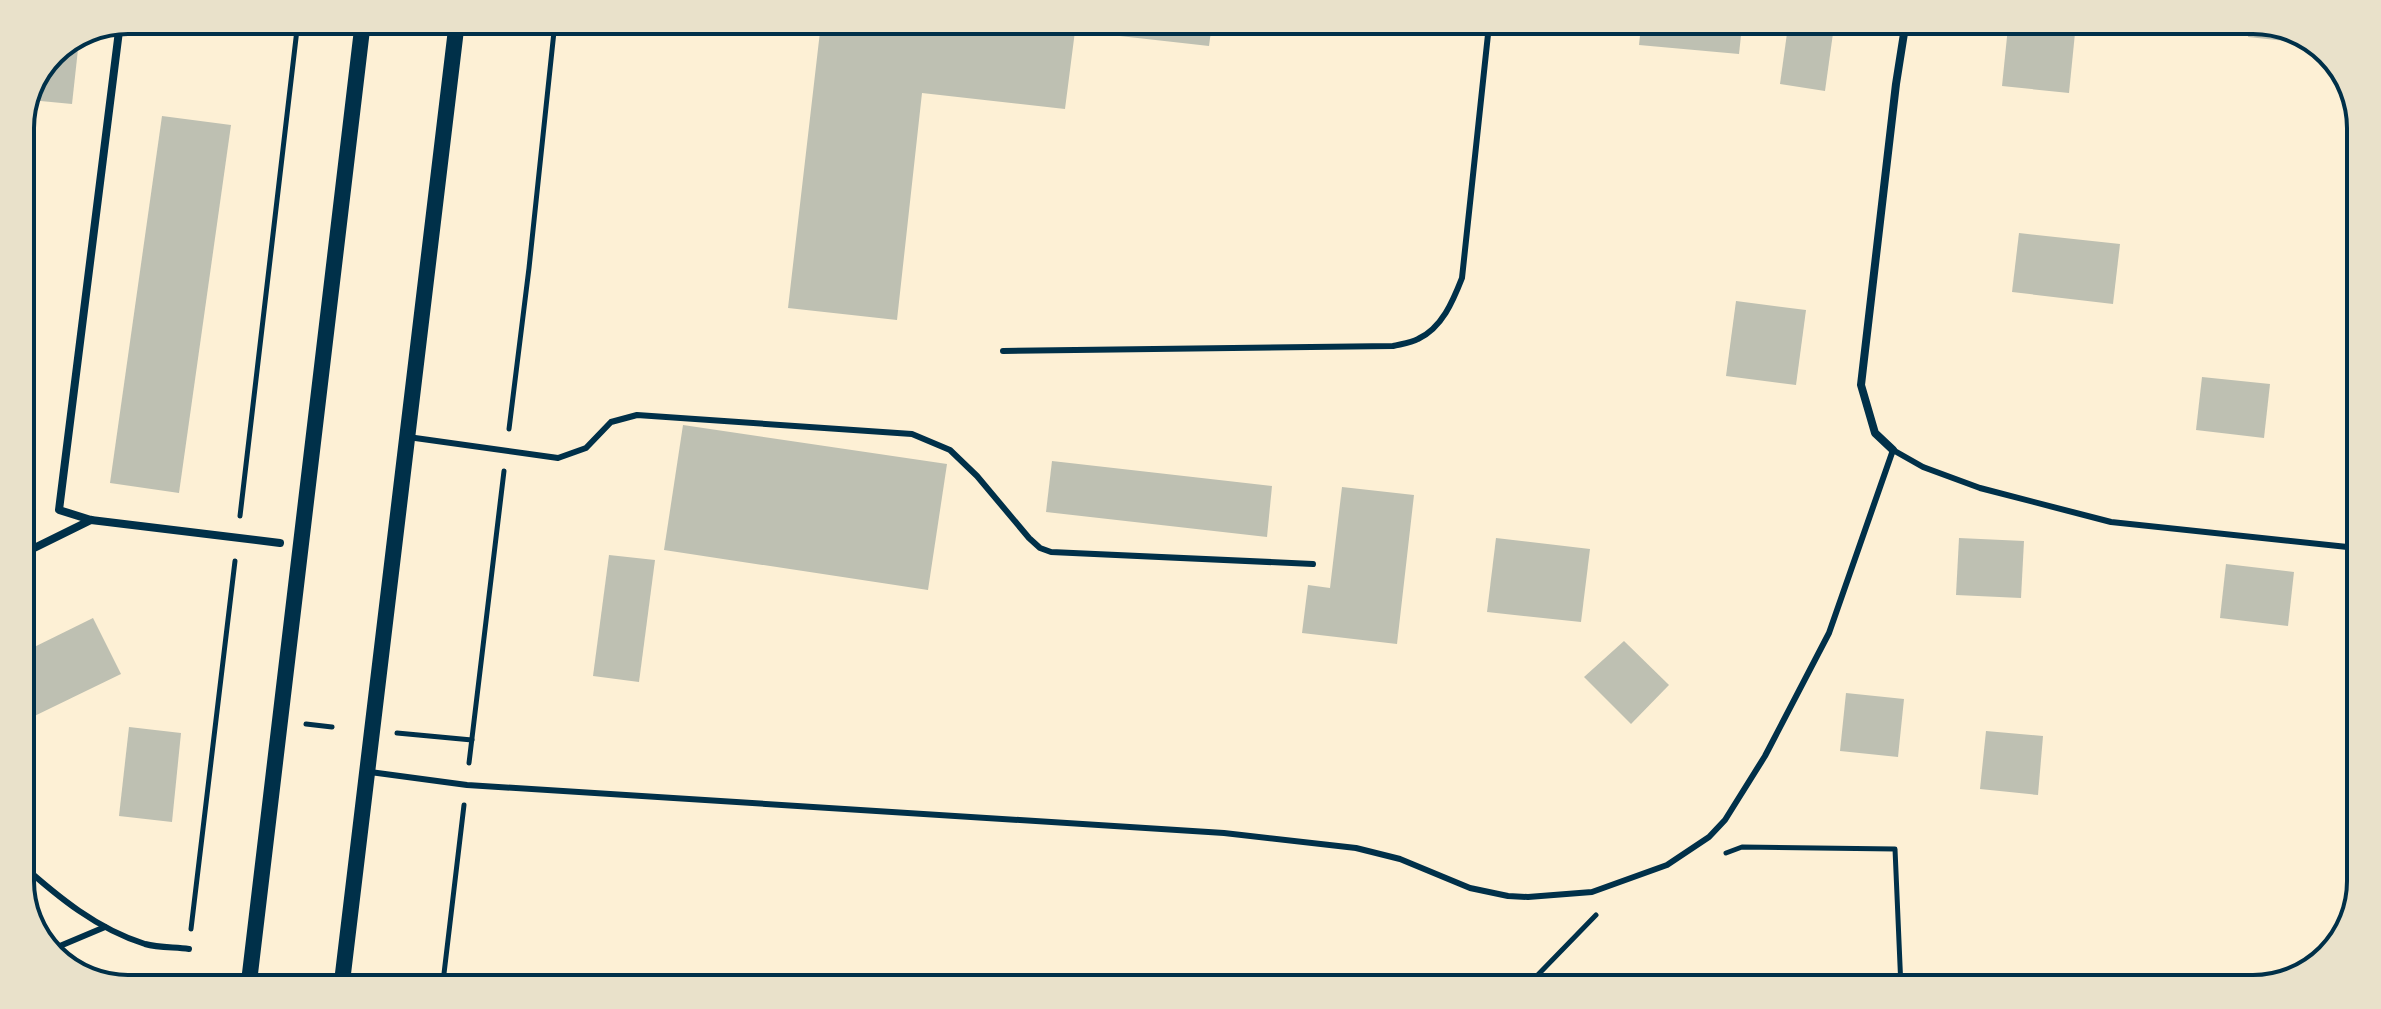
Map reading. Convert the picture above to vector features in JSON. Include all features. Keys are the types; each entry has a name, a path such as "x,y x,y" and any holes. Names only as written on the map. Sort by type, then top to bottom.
{"main road":[{"path":"250,975 361,34"},
{"path":"343,975 455,34"}],"street":[{"path":"1893,450 1875,433 1861,385 1904,34"},
{"path":"119,35 59,510 91,520 280,543"},
{"path":"34,548 91,520"}],"lane":[{"path":"1003,351 1393,346 1419,339 1436,327 1452,304 1462,278 1488,34"},
{"path":"408,437 558,458 586,448 611,422 637,415 912,434 950,450 977,476 1029,538 1040,548 1051,552 1313,564"},
{"path":"367,772 467,785 1224,833 1356,848 1400,859 1470,888 1508,896 1592,892 1667,865 1709,837 1725,820 1765,756 1829,633 1893,450 1923,467 1980,488 2111,522 2347,547"},
{"path":"34,875 59,897 105,927 148,944 189,949"},
{"path":"61,946 105,927"}],"path":[{"path":"189,949 296,34"},
{"path":"444,975 529,268 554,34"},
{"path":"297,723 332,727"},
{"path":"396,733 472,740"},
{"path":"1716,856 1742,847 1895,849 1900,975"},
{"path":"1538,975 1603,908"}],"building":[{"path":"820,34 1075,34 1065,109 922,93 897,320 788,308"},
{"path":"1102,34 1211,34 1209,46"},
{"path":"1640,34 1741,34 1739,54 1639,45"},
{"path":"1787,34 1833,34 1825,91 1780,84"},
{"path":"2007,34 2075,34 2069,93 2002,86"},
{"path":"2248,34 2253,34 2290,41 2248,37"},
{"path":"78,49 72,104 38,101 53,71"},
{"path":"162,116 231,125 179,493 110,483"},
{"path":"2019,233 2120,244 2113,304 2012,292"},
{"path":"1736,301 1806,310 1796,385 1726,376"},
{"path":"2202,377 2270,384 2264,438 2196,430"},
{"path":"683,425 947,464 928,590 664,550"},
{"path":"1052,461 1272,486 1267,537 1046,512"},
{"path":"1342,487 1414,495 1397,644 1302,633 1308,585 1330,588"},
{"path":"1496,538 1590,549 1581,622 1487,612"},
{"path":"1959,538 2024,541 2021,598 1956,595"},
{"path":"609,555 655,560 639,682 593,676"},
{"path":"2226,564 2294,572 2288,626 2220,618"},
{"path":"93,618 121,674 34,716 34,647"},
{"path":"1624,641 1669,685 1631,724 1584,677"},
{"path":"1846,693 1904,699 1898,757 1840,751"},
{"path":"129,727 181,733 172,822 119,816"},
{"path":"1986,731 2043,736 2038,795 1980,789"}]}
